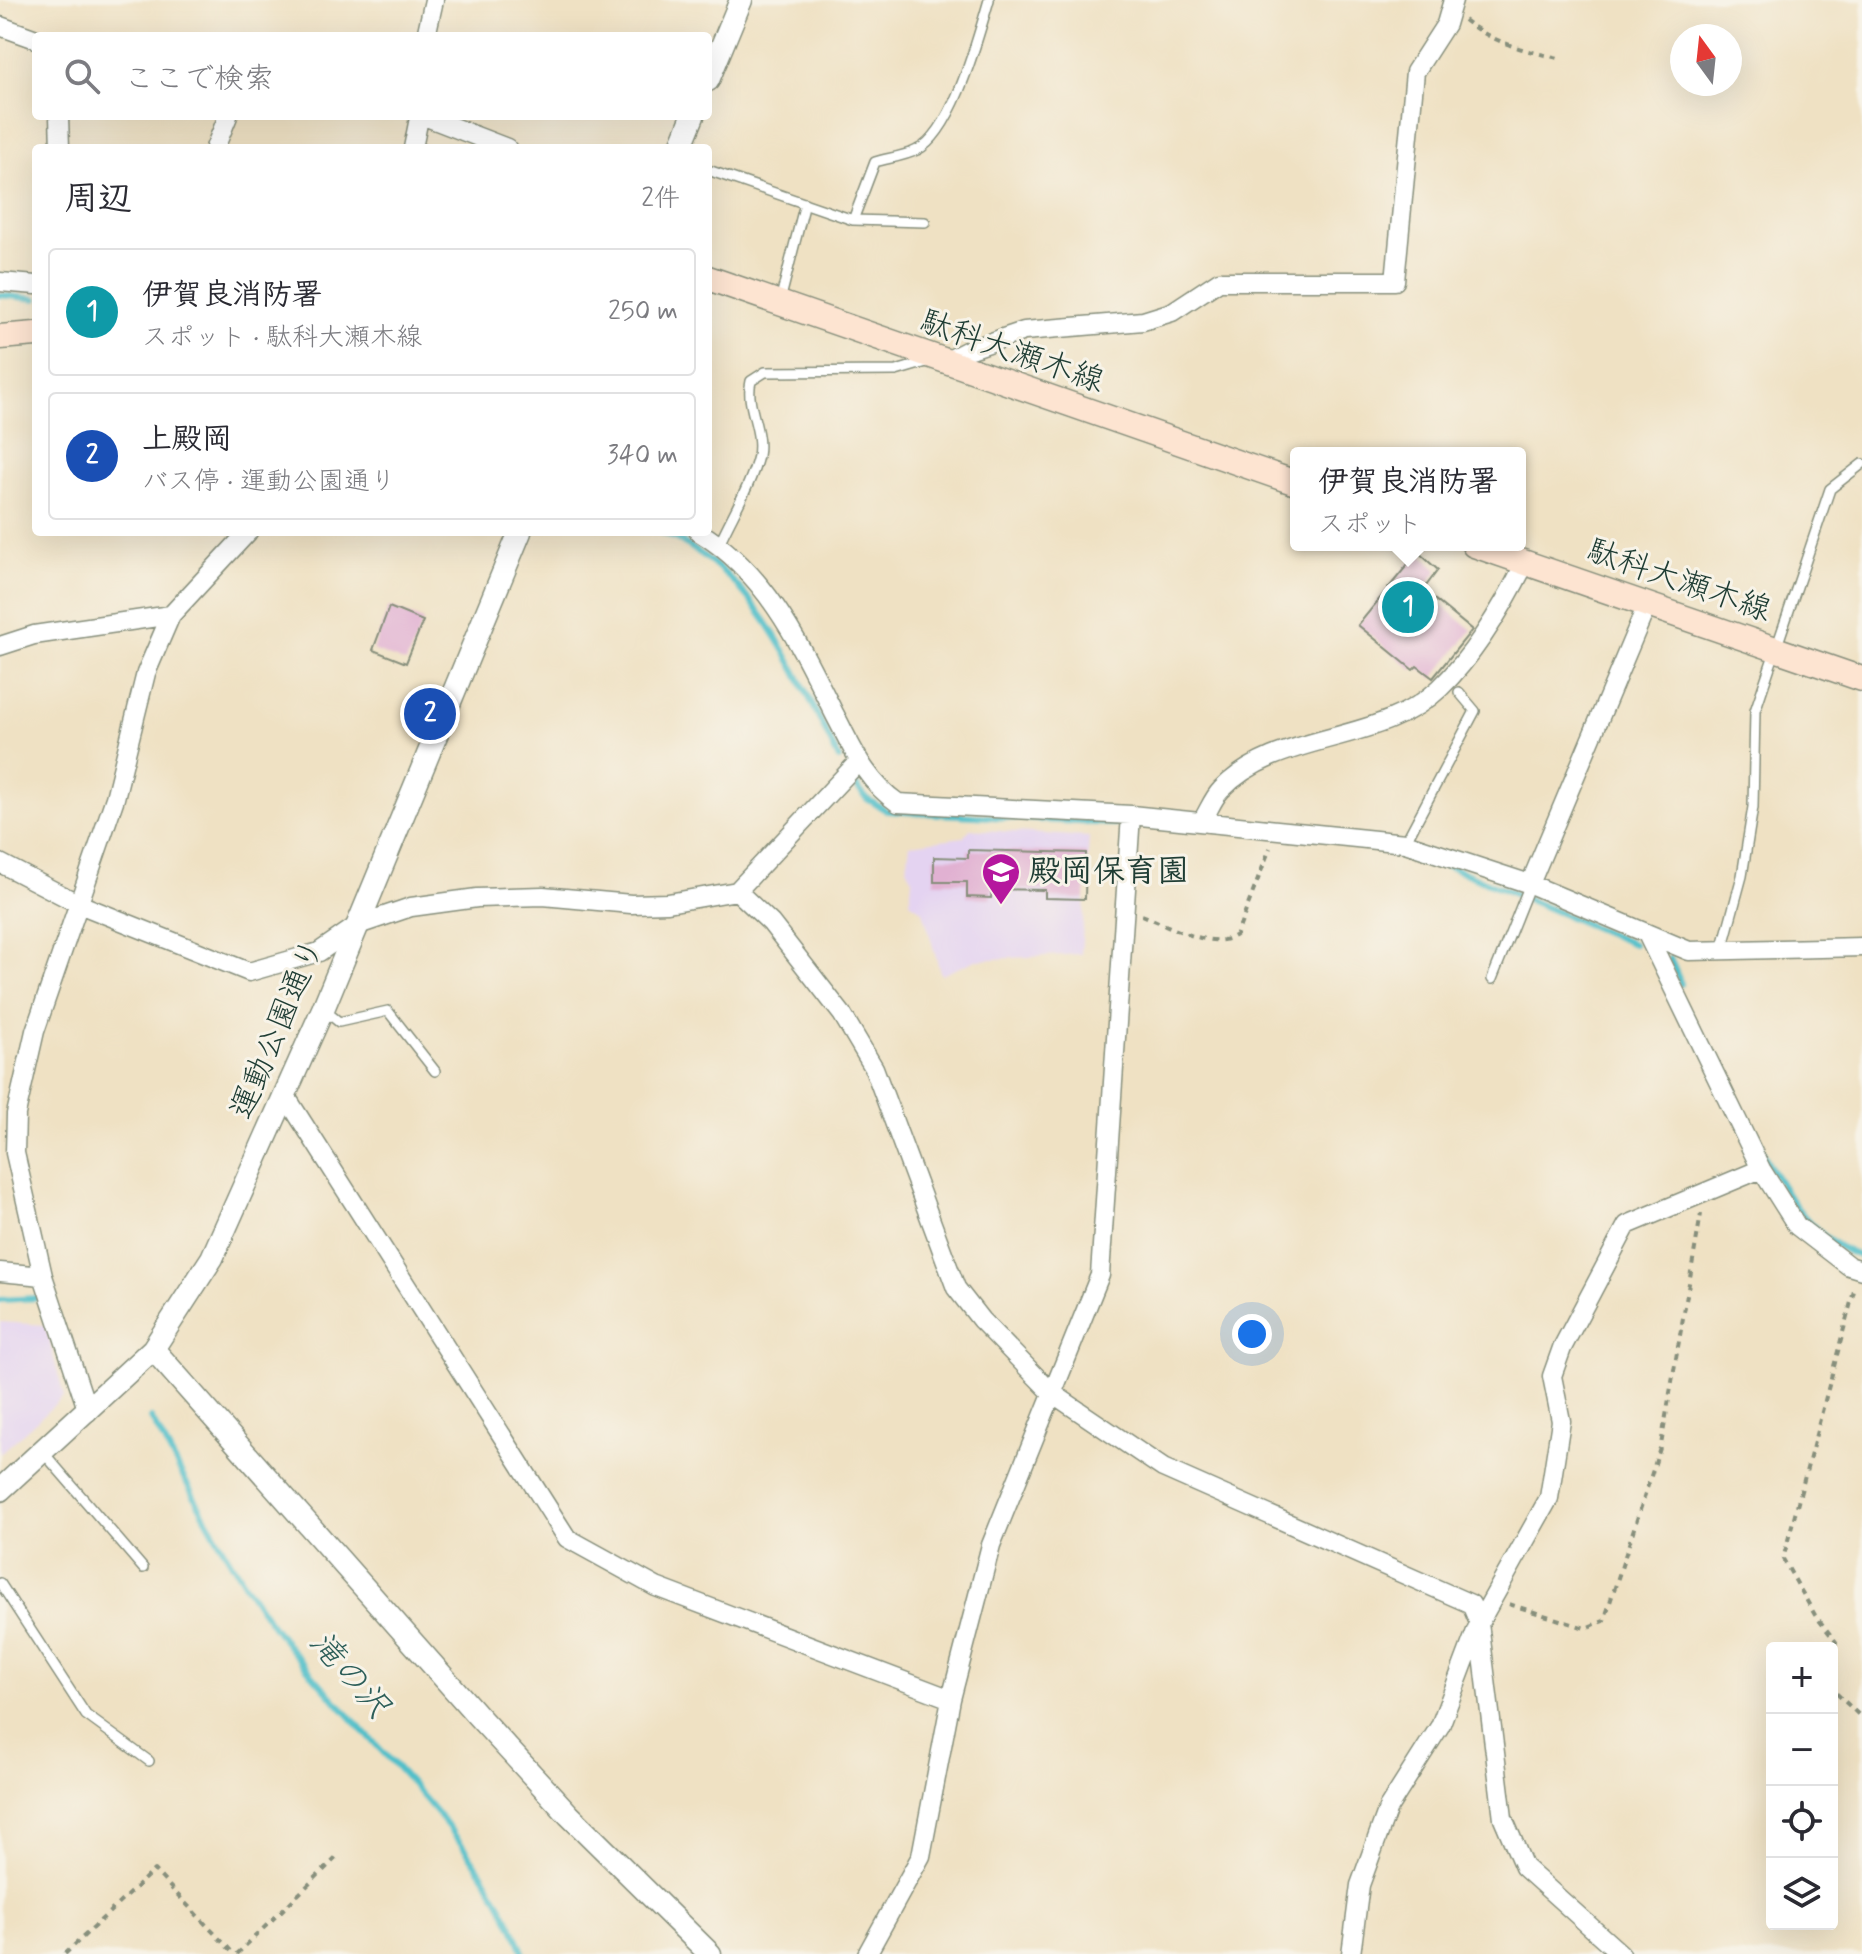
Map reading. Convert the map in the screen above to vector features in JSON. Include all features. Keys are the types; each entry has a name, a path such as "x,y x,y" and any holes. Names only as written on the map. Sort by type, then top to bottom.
{"main road":[{"name":"駄科大瀬木線","path":"712,280 1290,481"},
{"path":"0,337 32,334"},
{"name":"駄科大瀬木線","path":"1491,551 1862,679"}],"street":[{"path":"427,32 434,0"},
{"path":"712,70 741,0"},
{"path":"940,361 1024,331 1143,321 1172,312 1219,281 1395,281 1415,72 1456,5"},
{"path":"0,26 32,38"},
{"path":"59,120 60,144"},
{"path":"217,144 226,120"},
{"path":"414,144 418,120"},
{"path":"440,120 497,144"},
{"path":"682,144 691,120"},
{"path":"0,282 32,285"},
{"path":"88,1412 43,1276 15,1153 16,1114 35,1031 115,798 146,673 171,615 244,536"},
{"name":"運動公園通り","path":"0,1490 153,1349 212,1258 323,1009 518,536"},
{"path":"706,536 728,550 787,619 859,761 875,787 898,803 1131,815 1405,843 1529,886 1689,951 1862,947"},
{"path":"1202,821 1220,790 1259,763 1361,732 1439,689 1474,646 1525,563"},
{"path":"1529,886 1647,605"},
{"path":"0,646 34,635 171,615"},
{"path":"0,863 79,904 249,972 319,952 358,925 411,907 477,898 543,896 631,904 668,903 737,891 859,761"},
{"path":"867,1954 921,1856 951,1699 991,1545 1100,1275 1131,815"},
{"path":"737,891 771,923 842,1014 874,1068 956,1288 981,1320 1052,1393 1163,1468 1228,1500 1445,1590 1471,1604 1479,1623 1490,1726 1503,1818 1508,1830 1524,1867 1621,1954"},
{"path":"1648,936 1761,1169 1797,1226 1821,1247 1861,1270"},
{"path":"285,1095 567,1538 656,1587 951,1699"},
{"path":"1351,1954 1360,1885 1388,1808 1440,1726 1479,1623 1549,1498 1561,1421 1552,1376 1562,1348 1627,1225 1761,1169"},
{"path":"0,1272 43,1276"},
{"path":"153,1349 487,1726 569,1815 710,1954"}],"lane":[{"path":"853,220 875,162 920,149 939,130 973,54 989,0"},
{"path":"712,171 853,220 925,222"},
{"path":"778,305 805,203"},
{"path":"719,544 758,456 758,421 748,394 751,381 765,372 896,371 940,361"},
{"path":"1722,950 1742,876 1753,807 1755,711 1830,489 1862,464"},
{"path":"1405,843 1475,711 1459,692"},
{"path":"1492,979 1529,886"},
{"path":"323,1009 339,1022 388,1011 435,1071"},
{"path":"43,1452 143,1568"},
{"path":"0,1583 86,1715 149,1761"}],"path":[{"path":"1456,5 1462,18 1483,36 1508,47 1563,59"},
{"path":"1124,909 1216,942 1229,941 1237,934 1271,846"},
{"path":"1493,1599 1585,1628 1604,1621 1661,1445 1705,1192"},
{"path":"1836,1642 1815,1615 1783,1559 1861,1270"},
{"path":"1838,1695 1862,1718"},
{"path":"65,1954 154,1870 236,1954 337,1857"}],"shaded area":[{"name":"殿岡保育園","path":"970,829 1089,837 1081,954 976,960 941,975 923,911 910,902 912,879 907,867 910,844 964,837"},
{"path":"0,1322 45,1325 64,1396 0,1454"}],"building":[{"path":"1418,552 1438,570 1423,590 1472,630 1433,678 1417,666 1413,670 1358,625"},
{"path":"389,607 423,621 406,663 373,650"},
{"path":"968,850 1086,853 1085,899 1045,898 1045,890 992,889 991,898 967,897 967,882 934,882 934,857 968,858"}],"waterway":[{"path":"0,295 32,299"},
{"path":"669,536 695,550 724,572 748,598 789,659 839,759"},
{"path":"851,780 867,799 887,811 1114,824"},
{"path":"1392,851 1453,868 1633,944"},
{"path":"1670,958 1681,984"},
{"path":"1761,1149 1779,1182 1815,1228 1845,1250 1862,1257"},
{"name":"滝の沢","path":"0,1300 38,1298"},
{"name":"滝の沢","path":"151,1418 233,1565 270,1622 451,1830 480,1869 524,1954"}],"place":[{"name":"伊賀良消防署","path":"1408,607"},
{"name":"上殿岡","path":"430,714"},
{"name":"殿岡保育園","path":"1001,906"}]}
